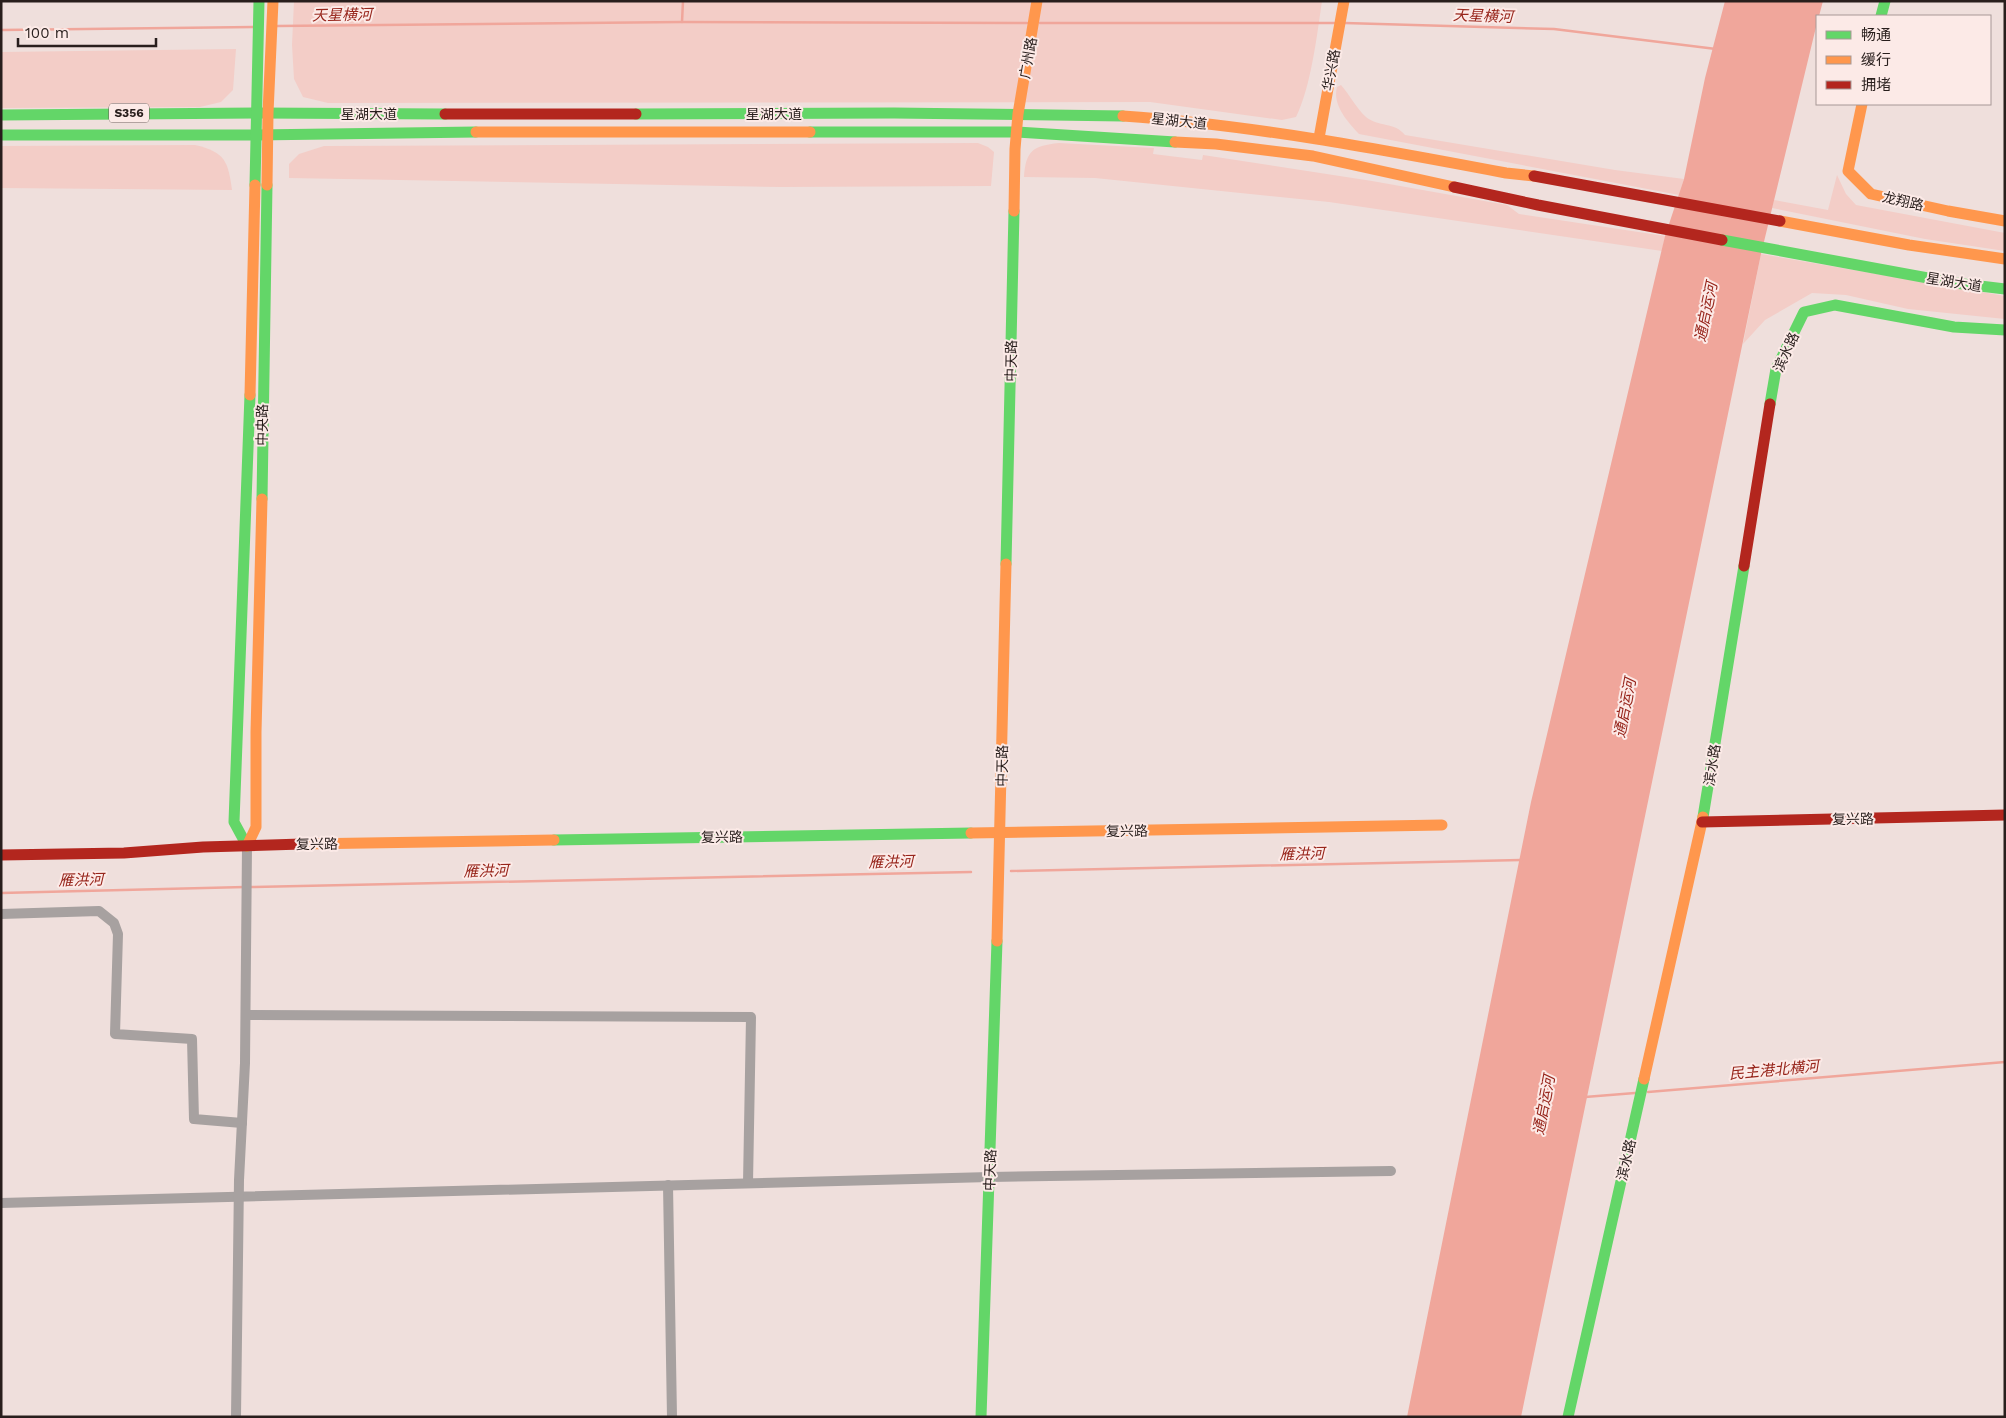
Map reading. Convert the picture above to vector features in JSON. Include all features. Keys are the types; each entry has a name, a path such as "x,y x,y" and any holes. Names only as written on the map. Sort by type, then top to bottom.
{"street":[{"name":"广州路","path":"1018,114 1037,1"},
{"path":"1881,15 1885,1"},
{"name":"华兴路","path":"1319,138 1344,3"},
{"name":"中央路","path":"247,846 256,827 256,722 265,356 268,135 262,113 258,50 258,5"},
{"name":"中央路","path":"247,846 234,822 252,352 255,135 262,113 271,50 273,5"},
{"name":"龙翔路","path":"1862,105 1848,171 1871,194 1948,212 2005,221"},
{"name":"星湖大道","path":"1,115 262,113 1110,115 1175,120 1319,138 2005,260"},
{"name":"中天路","path":"982,1417 1000,833 1018,114"},
{"name":"星湖大道","path":"1,135 268,135 415,132 1017,132 1216,144 1313,156 1538,205 1902,274 2005,289"},
{"name":"滨水路","path":"1568,1417 1702,822 1776,369 1804,312 1835,305 1954,327 2005,330"},
{"name":"复兴路","path":"1702,822 2005,815"},
{"name":"复兴路","path":"1,855 124,853 203,847 247,846 1442,825"},
{"path":"236,1417 239,1196 246,1015 247,846"},
{"path":"1,914 99,912 114,924 118,934 115,1034 192,1039 194,1119 242,1123"},
{"path":"246,1015 751,1017 748,1183"},
{"path":"1,1203 990,1177 1391,1171"},
{"path":"668,1185 672,1417"}],"shaded area":[{"path":"294,1 1322,1 1306,91 1296,117 1282,120 1150,102 328,103 303,97 294,79 292,45"},
{"path":"236,49 233,90 221,102 200,107 1,108 1,52"},
{"path":"1341,85 1366,117 1396,128 1405,135 1615,170 1684,179 1679,195 1359,134 1346,119 1339,107 1336,94 1337,87"},
{"path":"978,143 994,152 991,186 781,187 289,178 289,164 299,154 324,146"},
{"path":"1059,143 1154,148 1153,154 1202,160 1203,155 1372,181 1507,205 1519,214 1665,236 1662,251 1329,202 1095,178 1024,177 1027,161 1032,151 1043,146"},
{"path":"195,145 213,151 223,159 229,172 232,190 1,188 1,146"},
{"path":"1837,175 1846,194 1856,205 2005,233 2005,251 1925,239 1772,208 1774,200 1828,210"},
{"path":"1761,254 2005,296 2005,319 1908,309 1846,295 1812,293 1765,320 1743,344"}],"water":[{"name":"通启运河","path":"1725,1 1823,1 1819,15 1816,15 1816,27 1761,254 1521,1417 1407,1417 1531,802 1665,236 1684,179 1705,78"}],"waterway":[{"path":"682,22 683,1"},
{"name":"天星横河","path":"277,26 682,22 1027,23"},
{"name":"天星横河","path":"1040,23 1334,23"},
{"name":"天星横河","path":"1345,23 1554,29 1716,49"},
{"name":"天星横河","path":"1,30 254,27"},
{"name":"雁洪河","path":"1011,871 1521,860"},
{"name":"雁洪河","path":"251,887 971,872"},
{"name":"雁洪河","path":"1,893 245,887"},
{"name":"民主港北横河","path":"1648,1092 2005,1062"},
{"name":"民主港北横河","path":"1585,1097 1635,1093"}],"traffic: fast":[{"path":"255,185 259,1"},
{"path":"1881,15 1885,1"},
{"path":"636,114 894,113 1123,116"},
{"path":"1,115 445,114"},
{"path":"1,135 255,135 476,132"},
{"path":"810,132 1017,132 1175,142"},
{"path":"262,499 267,185"},
{"path":"1006,564 1014,211"},
{"path":"1722,240 1955,283 2005,289"},
{"path":"1770,404 1776,369 1804,312 1835,305 1954,327 2005,330"},
{"path":"247,846 234,822 250,395"},
{"path":"1703,817 1744,566"},
{"path":"554,840 971,833"},
{"path":"981,1417 997,941"},
{"path":"1568,1417 1644,1079"}],"traffic: slow":[{"path":"267,185 273,1"},
{"path":"1014,211 1015,149 1018,114 1037,1"},
{"path":"1319,138 1344,1"},
{"path":"1862,105 1848,171 1871,194 2005,221"},
{"path":"1123,116 1219,125 1267,132 1506,173 1534,176"},
{"path":"476,132 810,132"},
{"path":"1175,142 1216,144 1313,156 1454,187"},
{"path":"250,395 255,185"},
{"path":"1780,221 1909,245 2005,259"},
{"path":"247,846 256,827 256,732 262,499"},
{"path":"997,941 1006,564"},
{"path":"1644,1079 1703,817"},
{"path":"971,833 1442,825"},
{"path":"302,844 554,840"}],"traffic: jam":[{"path":"445,114 636,114"},
{"path":"1534,176 1780,221"},
{"path":"1454,187 1722,240"},
{"path":"1744,566 1770,404"},
{"path":"1702,822 2005,815"},
{"path":"1,855 124,853 203,847 302,844"}]}
